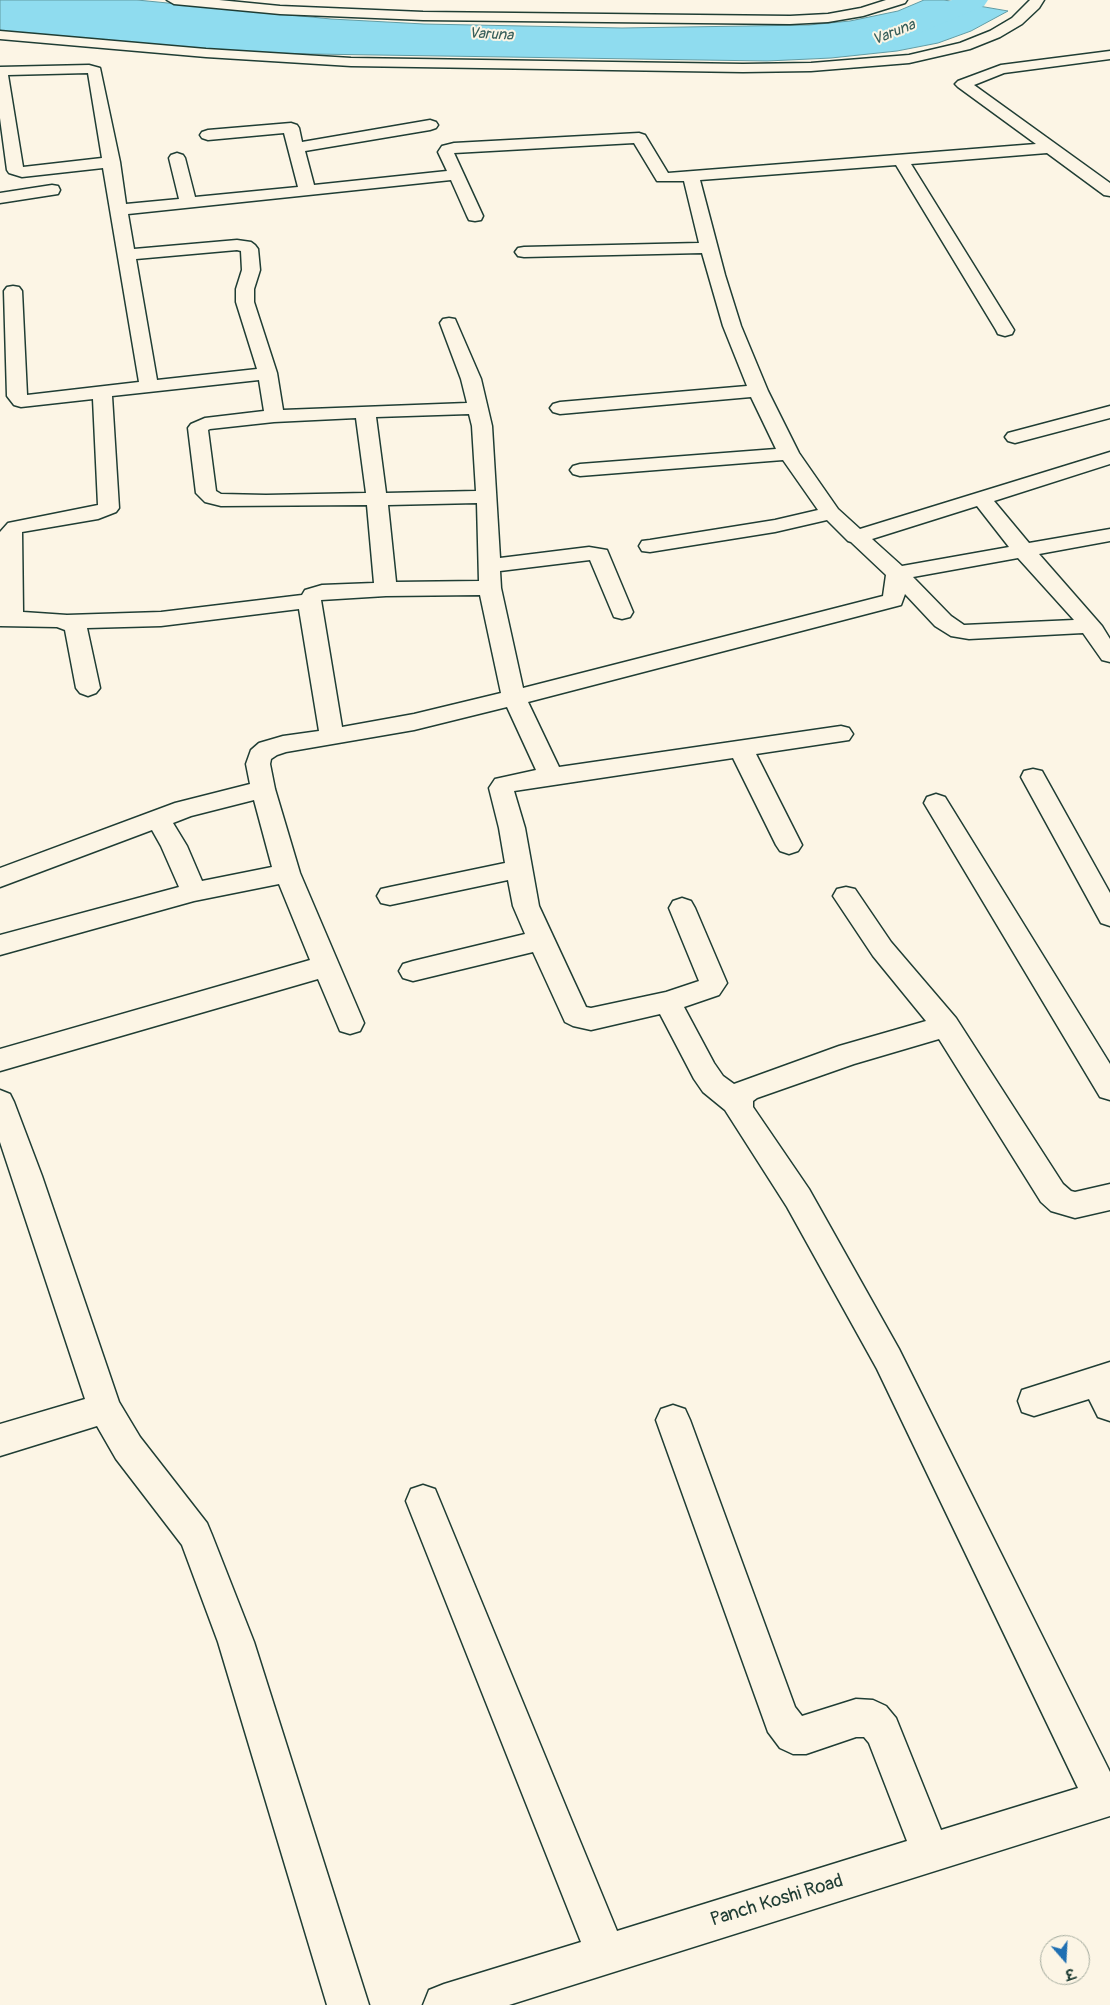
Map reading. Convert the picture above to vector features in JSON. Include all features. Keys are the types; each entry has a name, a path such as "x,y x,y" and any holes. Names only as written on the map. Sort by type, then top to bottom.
{"street":[{"path":"174,0 280,10 423,16 790,20 828,18 863,12 900,0"},
{"path":"422,0 423,16"},
{"path":"0,35 206,53 351,62 772,68 855,64 931,55 965,46 995,34 1017,21 1037,0"},
{"path":"931,55 938,61 946,64"},
{"path":"961,69 1001,69 1108,56"},
{"path":"112,162 17,172 14,168 13,149 4,115 0,71 88,69 95,71 112,162 148,386"},
{"path":"1001,69 963,84 1049,148 1110,190"},
{"path":"286,111 307,191"},
{"path":"296,148 430,125"},
{"path":"208,136 291,128"},
{"path":"475,216 446,152 448,149 639,138 664,178 1049,148"},
{"path":"177,158 188,203"},
{"path":"901,160 1005,330"},
{"path":"119,210 457,175"},
{"path":"690,177 732,326 758,391 789,454 831,513 896,573 943,621 959,631 1091,626"},
{"path":"0,198 52,190"},
{"path":"127,254 237,245 244,246 248,250 251,270 245,289 245,302 268,373 274,416"},
{"path":"524,252 709,248"},
{"path":"13,291 17,396 21,401 268,373"},
{"path":"449,323 470,378 482,426 487,496 490,588 514,698 551,776"},
{"path":"560,408 758,391"},
{"path":"102,392 109,508 98,513 15,527 11,532 6,619 67,622 162,619 309,602"},
{"path":"478,408 274,416 205,424 198,428 206,493 212,498 221,500 377,499 487,496"},
{"path":"365,412 377,499 386,589"},
{"path":"1015,436 1110,412"},
{"path":"580,470 789,454"},
{"path":"855,537 1110,458"},
{"path":"981,498 1024,551 1091,626 1110,655"},
{"path":"650,546 775,526 831,513"},
{"path":"896,573 1110,535"},
{"path":"489,566 589,553 599,555 622,612"},
{"path":"350,1023 287,872 262,789 258,764 260,756 268,749 283,744 414,722 893,600 896,573"},
{"path":"332,736 309,602 312,595 322,592 386,589 490,588"},
{"path":"67,622 76,629 88,688"},
{"path":"682,908 713,983 709,988 667,1002 591,1019 575,1014 526,906 501,788 504,785 551,776 841,734"},
{"path":"741,749 789,845"},
{"path":"1033,777 1110,916"},
{"path":"0,878 184,809 262,789"},
{"path":"936,803 1110,1089"},
{"path":"158,819 174,846 194,892"},
{"path":"390,896 519,869"},
{"path":"0,945 194,892 287,872"},
{"path":"846,896 882,949 946,1026 1052,1193 1062,1202 1075,1205 1110,1197"},
{"path":"412,971 541,940"},
{"path":"0,1060 326,966"},
{"path":"667,1002 713,1084 738,1104"},
{"path":"946,1026 849,1054 747,1090 739,1096 738,1104 740,1111 798,1198 838,1266 888,1360 1107,1798"},
{"path":"0,1102 8,1147 105,1408 128,1448 195,1535 236,1642 348,2005"},
{"path":"1034,1401 1105,1388"},
{"path":"0,1440 105,1408"},
{"path":"673,1420 781,1719 793,1735 806,1735 856,1718 873,1720 883,1731 931,1853"},
{"path":"424,1501 606,1954"},
{"name":"Panch Koshi Road","path":"444,2005 1107,1798"}],"water":[{"path":"0,0 137,0 331,19 424,24 622,28 809,25 850,21 898,11 924,0 944,0 1008,11 971,31 938,43 897,51 831,58 767,61 247,53 0,31"}],"waterway":[{"name":"Varuna","path":"897,32 975,0"}]}
